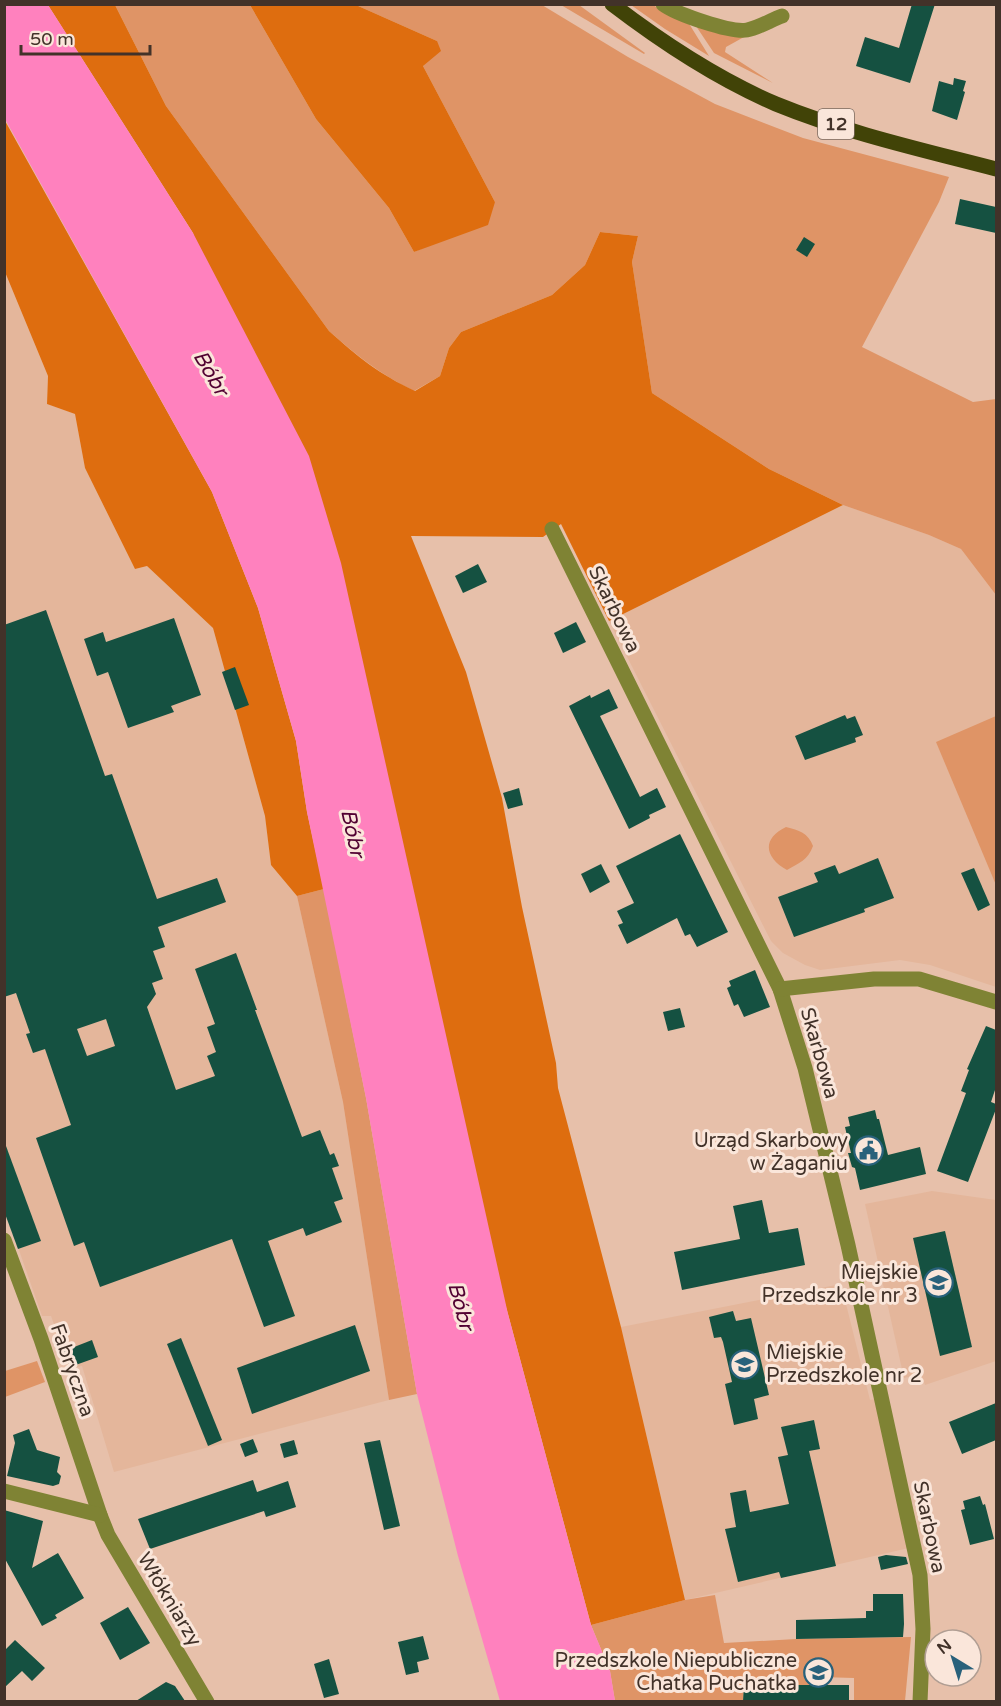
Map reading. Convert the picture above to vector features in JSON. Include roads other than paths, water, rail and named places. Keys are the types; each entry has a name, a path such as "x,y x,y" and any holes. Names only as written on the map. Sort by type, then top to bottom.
{"main road":[{"name":"12","path":"612,4 657,37 716,73 779,105 874,136 996,169"}],"street":[{"path":"663,4 688,17 747,31 782,16"},
{"name":"Skarbowa","path":"552,530 780,989 805,1068 848,1245 920,1575 923,1629 920,1701"},
{"path":"780,989 874,980 919,979 996,1002"},
{"name":"Fabryczna","path":"4,1240 41,1339 100,1515"},
{"path":"4,1491 100,1515"},
{"name":"Włókniarzy","path":"100,1515 123,1561 207,1701"}],"water":[{"name":"Bóbr","path":"4,5 48,5 193,233 309,456 341,563 508,1314 591,1625 610,1671 615,1701 500,1701 458,1556 417,1394 366,1098 307,812 296,741 258,608 212,492 5,119"}],"place":[{"name":"Urząd Skarbowy w Żaganiu","path":"869,1151"},
{"name":"Miejskie Przedszkole nr 3","path":"939,1283"},
{"name":"Miejskie Przedszkole nr 2","path":"745,1364"},
{"name":"Przedszkole Niepubliczne Chatka Puchatka","path":"818,1672"}]}
